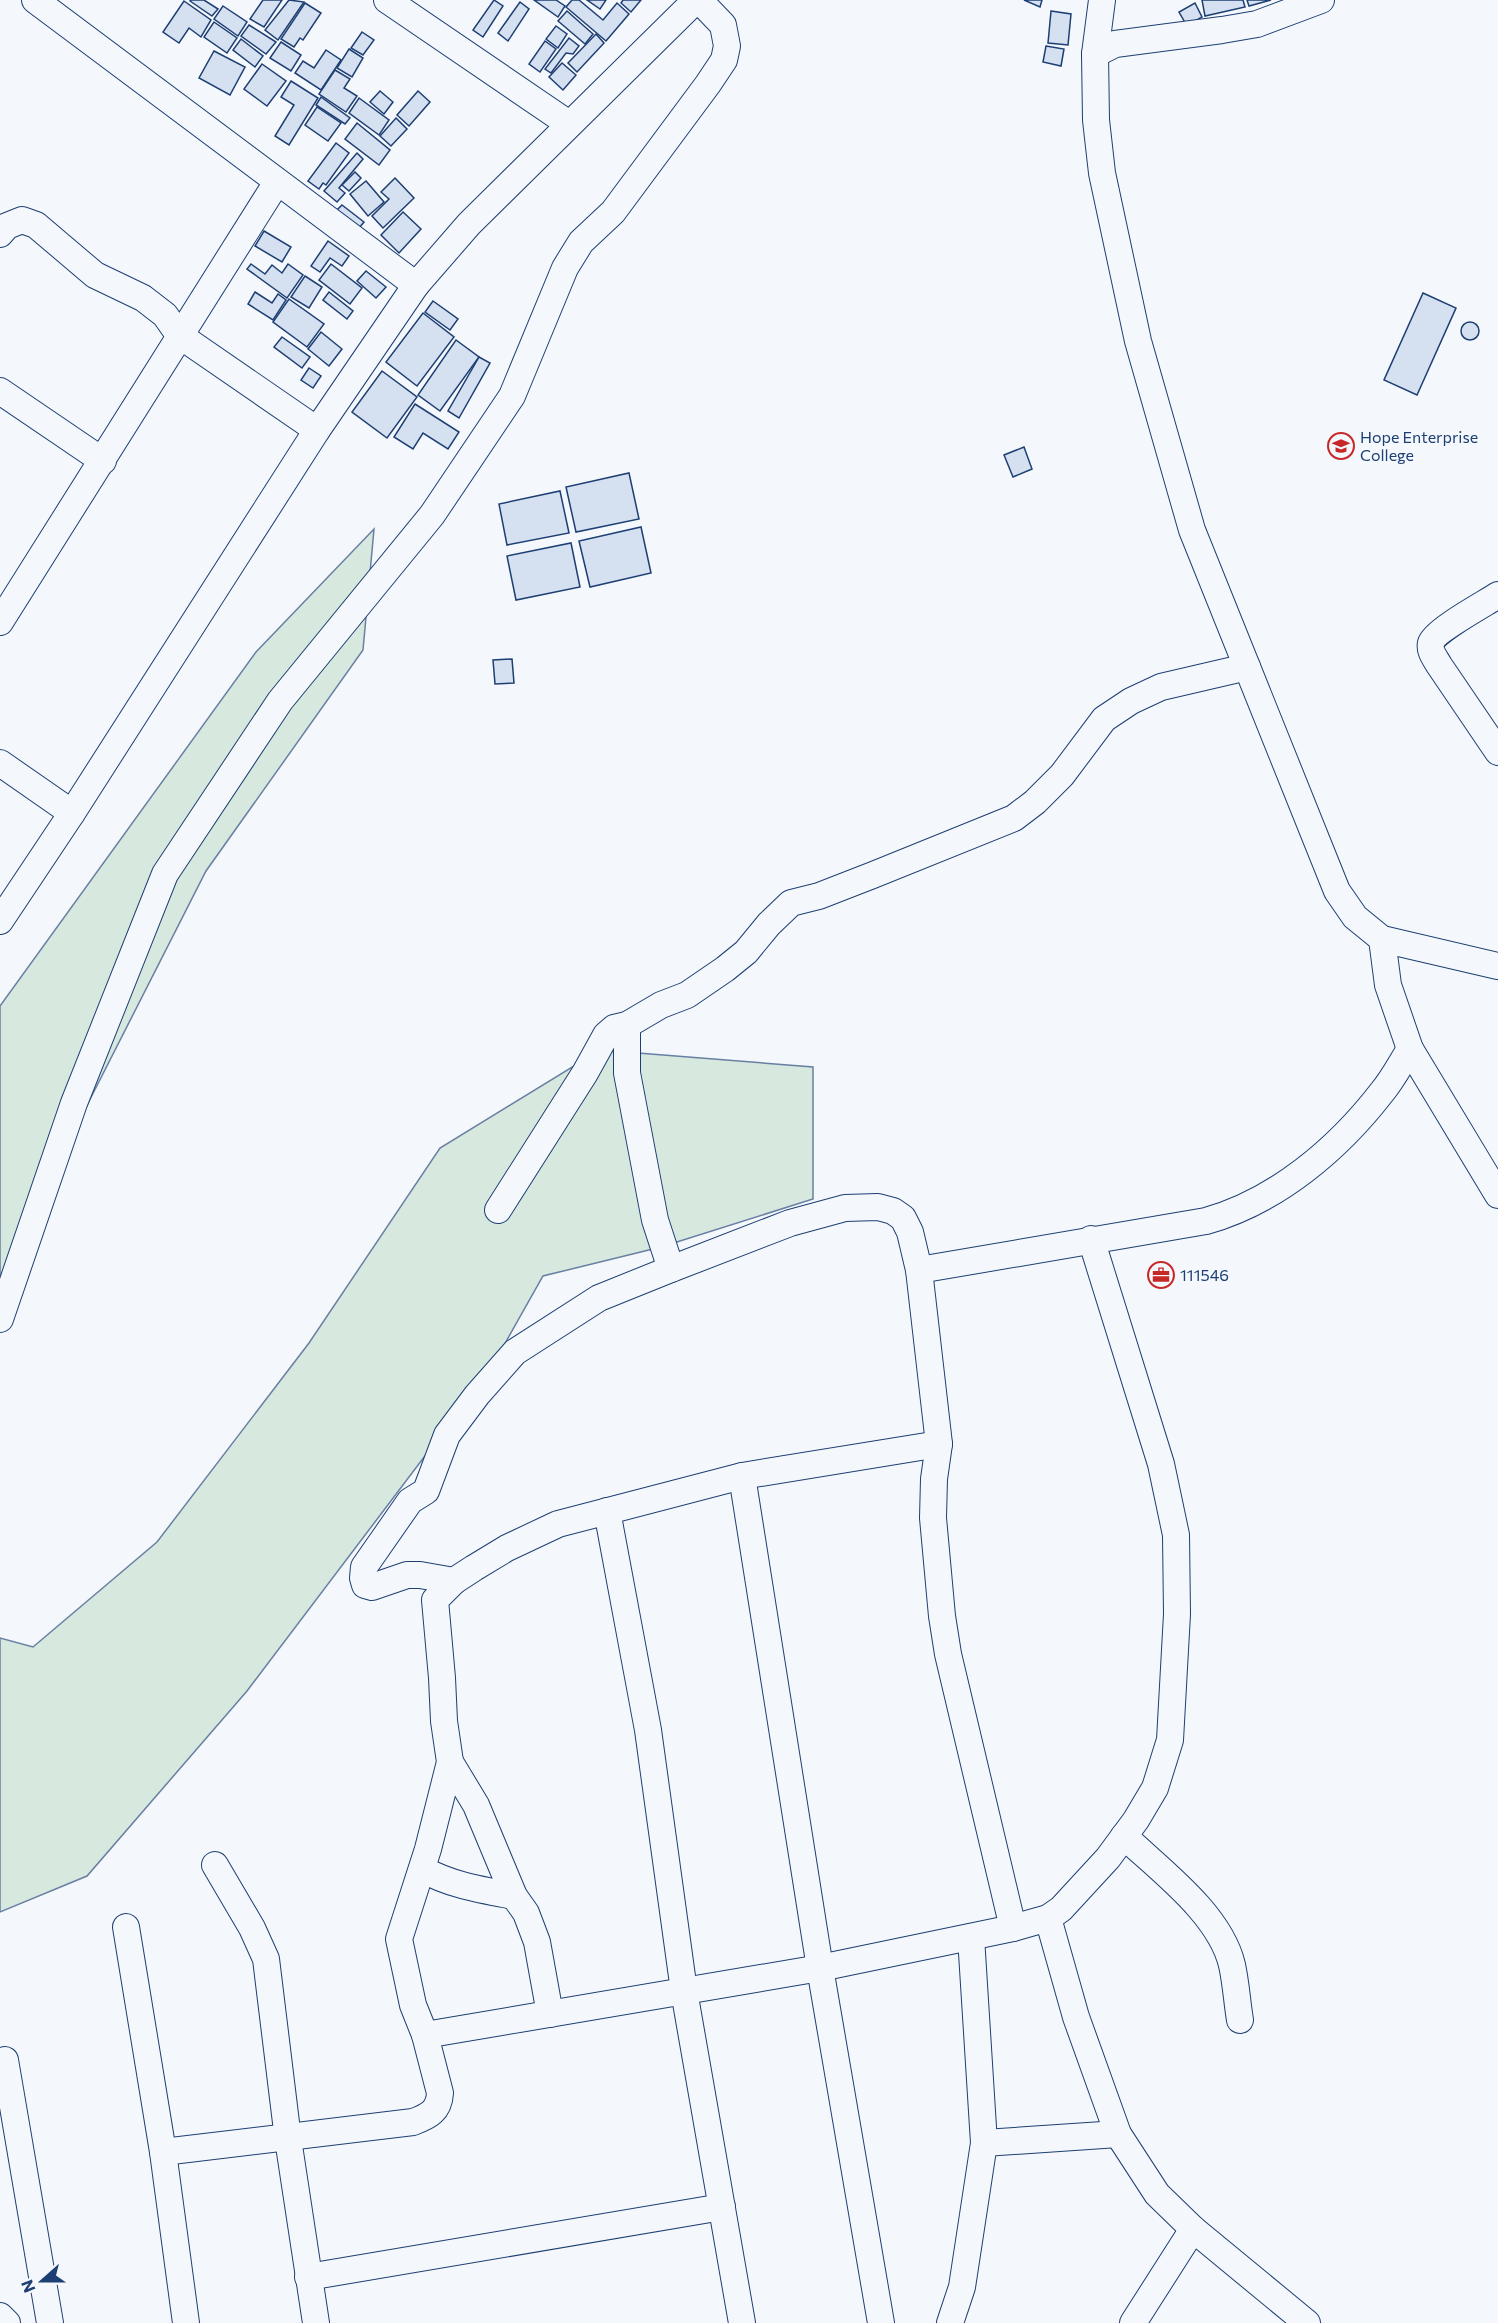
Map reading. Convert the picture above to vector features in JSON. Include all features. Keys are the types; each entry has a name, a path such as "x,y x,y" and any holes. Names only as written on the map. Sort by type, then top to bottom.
{"street":[{"path":"35,0 416,285"},
{"path":"387,0 418,8 569,124"},
{"path":"0,921 72,813 317,430 416,285 468,224 698,0 723,25 727,45 723,60 708,84 613,212 581,242 565,268 512,396 432,515 280,701 165,874 74,1103 0,1319"},
{"path":"1102,0 1095,54 1096,120 1102,173 1138,341 1192,530 1337,891 1354,917 1382,939 1498,966"},
{"path":"1095,54 1115,44 1257,24 1321,0"},
{"path":"0,622 277,182"},
{"path":"0,234 7,225 22,220 36,225 95,275 143,298 165,315 179,335 317,430"},
{"path":"0,391 103,460"},
{"path":"1498,595 1437,634 1431,644 1432,652 1439,665 1498,752"},
{"path":"498,1210 585,1073 606,1035 614,1029 627,1025 662,1005 687,995 725,969 746,952 769,924 792,903 819,896 1014,818 1035,802 1062,775 1104,719 1131,700 1161,687 1247,667"},
{"path":"0,764 72,813"},
{"path":"1382,939 1388,985 1410,1049 1498,1195"},
{"path":"627,1025 627,1073 655,1220 671,1269"},
{"path":"919,1270 1206,1221 1235,1213 1286,1184 1343,1137 1382,1092 1410,1049"},
{"path":"454,1581 407,1575 372,1587 365,1585 364,1567 410,1501 426,1491 447,1435 477,1395 515,1352 599,1298 790,1223 845,1208 878,1207 893,1211 903,1218 910,1232 919,1270 939,1444 934,1479 933,1518 945,1635 1012,1928"},
{"path":"425,2035 820,1968 971,1937 1048,1918 1061,1909 1124,1836 1155,1788 1170,1740 1177,1614 1176,1535 1161,1464 1091,1239"},
{"path":"550,2014 537,1942 526,1913 514,1896 476,1805 450,1762 444,1721 435,1600 454,1581 507,1548 558,1524 742,1476 939,1444"},
{"path":"742,1476 820,1968 881,2323"},
{"path":"607,1511 648,1730 684,1991 742,2323"},
{"path":"163,2152 288,2139 413,2122 428,2117 435,2111 440,2102 440,2093 425,2035 413,2005 399,1939 422,1869 450,1762"},
{"path":"1124,1836 1194,1902 1219,1934 1232,1964 1240,2020"},
{"path":"214,1866 252,1928 266,1959 288,2139 316,2323"},
{"path":"422,1869 434,1876 462,1885 514,1896"},
{"path":"1048,1918 1076,2017 1118,2134 1157,2194 1193,2229 1299,2321"},
{"path":"126,1927 163,2152 186,2323"},
{"path":"950,2323 962,2287 984,2143 971,1937"},
{"path":"5,2060 50,2323"},
{"path":"984,2143 1118,2134"},
{"path":"308,2277 722,2207"},
{"path":"1133,2323 1193,2229"},
{"path":"0,2316 7,2323"}],"shaded area":[{"path":"374,529 363,650 206,871 79,1121 0,1284 0,1006 256,652"},
{"path":"600,1050 813,1067 813,1199 661,1247 543,1276 490,1370 247,1691 87,1876 0,1912 0,1638 33,1647 157,1542 309,1343 440,1148"}],"building":[{"path":"191,0 204,0 218,9 212,16"},
{"path":"263,0 282,0 264,27 250,19"},
{"path":"289,0 304,2 278,40 265,30"},
{"path":"494,0 503,6 483,37 473,30"},
{"path":"534,0 556,0 565,6 558,17"},
{"path":"572,0 579,0 603,20 617,3 629,14 606,41 566,7"},
{"path":"587,0 606,0 600,9"},
{"path":"623,0 641,0 631,12 621,3"},
{"path":"1024,0 1042,0 1040,7"},
{"path":"1202,0 1243,0 1245,7 1205,16"},
{"path":"1247,0 1271,0 1249,6"},
{"path":"184,1 211,20 201,37 189,28 179,43 163,32"},
{"path":"520,2 529,9 508,41 498,33"},
{"path":"305,3 321,13 303,40 300,38 294,47 281,39"},
{"path":"1195,3 1202,17 1187,26 1179,12"},
{"path":"223,6 247,22 238,36 214,19"},
{"path":"567,11 593,34 585,44 558,21"},
{"path":"1051,11 1071,14 1068,45 1048,43"},
{"path":"214,22 237,38 227,53 204,37"},
{"path":"249,25 276,42 266,54 241,36"},
{"path":"556,26 567,34 558,48 546,39"},
{"path":"362,32 374,40 363,55 351,48"},
{"path":"596,34 604,43 577,72 568,63"},
{"path":"569,38 579,46 573,54 566,53 551,73 545,69"},
{"path":"241,39 263,56 255,67 233,50"},
{"path":"545,41 556,49 540,72 529,64"},
{"path":"281,42 301,55 291,71 270,58"},
{"path":"1046,46 1064,49 1061,66 1043,62"},
{"path":"349,49 363,58 352,77 337,68"},
{"path":"326,50 341,60 321,90 295,73 303,61 314,68"},
{"path":"214,51 245,67 230,95 199,78"},
{"path":"562,63 576,75 563,90 549,77"},
{"path":"262,64 286,81 267,106 244,89"},
{"path":"335,70 350,79 344,88 357,96 346,112 319,94"},
{"path":"291,81 318,98 289,145 275,136 294,105 281,97"},
{"path":"380,91 393,102 384,114 370,102"},
{"path":"418,91 430,102 409,126 397,115"},
{"path":"321,97 350,118 345,124 316,105"},
{"path":"359,98 389,120 379,135 349,113"},
{"path":"317,107 341,123 328,141 305,125"},
{"path":"396,118 407,129 391,146 380,136"},
{"path":"357,123 390,150 379,165 345,139"},
{"path":"336,143 349,153 326,185 323,183 319,189 308,181"},
{"path":"357,153 363,159 339,188 345,193 337,202 324,191"},
{"path":"355,172 361,178 349,191 342,185"},
{"path":"395,178 414,198 383,228 372,216 389,199 381,192"},
{"path":"366,181 384,202 368,216 350,194"},
{"path":"342,205 364,222 359,228 337,210"},
{"path":"403,212 421,229 399,253 381,235"},
{"path":"264,231 291,247 282,262 255,246"},
{"path":"328,241 349,256 342,266 330,258 320,272 311,266"},
{"path":"251,264 265,274 272,265 282,273 288,264 303,275 287,298 247,269"},
{"path":"331,264 362,288 350,304 319,280"},
{"path":"366,271 386,287 376,298 357,281"},
{"path":"305,276 322,287 309,308 291,297"},
{"path":"255,292 272,303 278,294 286,300 273,320 248,304"},
{"path":"329,292 353,311 347,319 323,300"},
{"path":"1423,293 1456,308 1417,395 1384,380"},
{"path":"289,299 324,324 307,347 273,322"},
{"path":"433,301 458,319 450,330 425,312"},
{"path":"423,313 454,337 417,386 386,362"},
{"path":"1470,322 1476,325 1479,331 1476,337 1470,340 1464,337 1461,331 1464,325"},
{"path":"321,332 342,349 329,366 308,349"},
{"path":"282,337 310,357 302,368 274,347"},
{"path":"456,340 479,357 440,411 418,395"},
{"path":"479,357 490,363 459,418 448,411"},
{"path":"309,368 321,376 313,388 301,380"},
{"path":"382,371 417,397 387,438 352,412"},
{"path":"415,404 459,432 448,449 423,433 413,449 394,437"},
{"path":"1024,447 1032,469 1013,477 1004,455"},
{"path":"629,473 639,519 576,532 566,487"},
{"path":"560,491 569,533 507,545 499,504"},
{"path":"641,527 651,573 590,587 579,541"},
{"path":"571,543 580,587 516,600 507,556"},
{"path":"512,659 514,683 495,684 493,660"}],"place":[{"name":"Hope Enterprise College","path":"1341,446"},
{"name":"111546","path":"1161,1275"}]}
